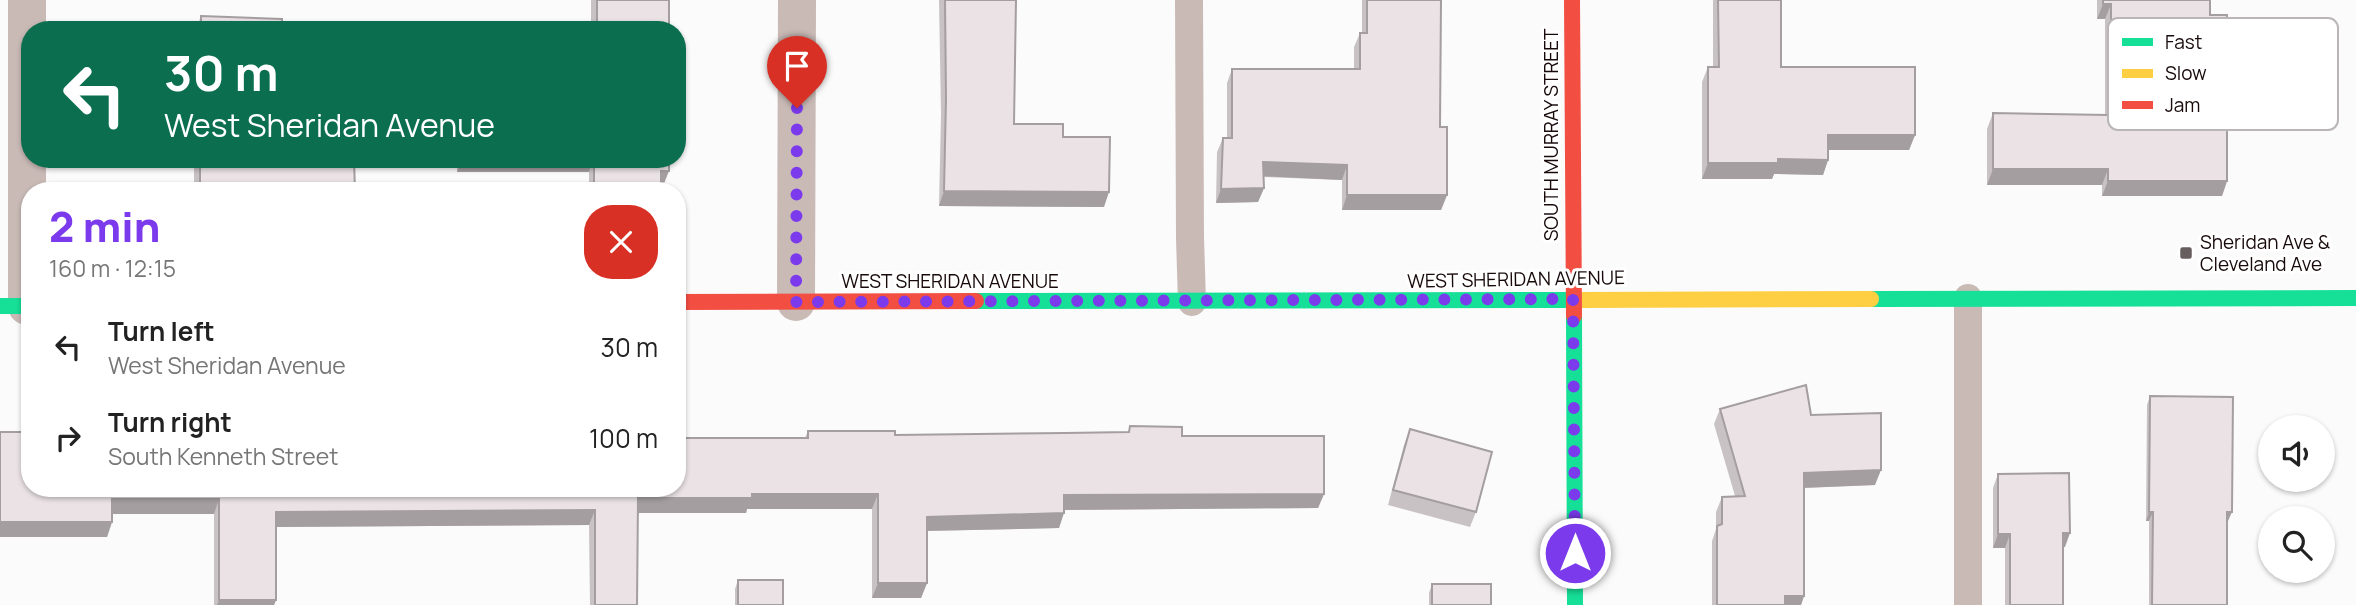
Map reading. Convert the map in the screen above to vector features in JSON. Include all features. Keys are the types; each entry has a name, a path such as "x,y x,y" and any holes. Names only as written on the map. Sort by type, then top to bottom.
{"street":[{"path":"26,21 27,0"},
{"path":"796,302 797,0"},
{"name":"SOUTH MURRAY STREET","path":"1572,0 1575,605"},
{"path":"19,306 21,230"},
{"name":"WEST SHERIDAN AVENUE","path":"686,302 2356,298"}],"lane":[{"path":"1189,0 1192,302"},
{"path":"1968,298 1968,605"}],"building":[{"path":"597,0 669,0 669,21 597,21"},
{"path":"945,0 1016,0 1014,124 1063,124 1063,137 1110,137 1109,192 944,191"},
{"path":"1367,0 1441,0 1440,127 1447,127 1447,195 1347,195 1347,165 1263,162 1264,188 1221,189 1223,138 1232,138 1232,69 1360,69 1360,33 1367,33"},
{"path":"1718,0 1781,0 1781,67 1915,67 1915,135 1828,135 1828,160 1778,159 1778,163 1708,163 1708,67 1719,67"},
{"path":"2103,0 2210,0 2210,15 2227,15 2227,18 2111,18 2111,4 2103,4"},
{"path":"201,16 282,19 282,21 201,21"},
{"path":"1993,113 2108,115 2108,130 2227,130 2227,181 2108,181 2108,169 1993,169"},
{"path":"200,168 354,168 355,182 200,182"},
{"path":"594,168 669,168 669,171 661,171 661,182 594,182"},
{"path":"1806,385 1811,415 1881,413 1881,470 1804,473 1804,596 1785,596 1785,605 1717,605 1717,526 1722,524 1722,497 1745,496 1720,409"},
{"path":"2150,396 2233,397 2232,512 2227,512 2227,605 2152,605 2153,512 2149,512"},
{"path":"1130,426 1182,427 1182,436 1324,436 1324,494 1064,495 1064,513 927,517 927,583 878,583 878,494 638,498 637,605 595,605 595,510 276,512 276,600 219,600 219,499 112,499 112,522 0,522 0,432 21,432 21,497 686,497 686,438 808,438 808,431 895,431 895,435 1129,432"},
{"path":"1410,429 1492,452 1476,512 1393,490"},
{"path":"2069,473 2070,533 2063,533 2063,605 2010,605 2010,534 1998,534 1998,474"},
{"path":"738,580 783,580 783,605 738,605"},
{"path":"1432,584 1491,584 1491,605 1432,605"}],"traffic: fast":[{"path":"1871,299 2356,298"},
{"path":"976,301 1579,300"},
{"path":"0,306 21,306"},
{"path":"1574,316 1575,605"}],"traffic: slow":[{"path":"1579,300 1871,299"}],"traffic: jam":[{"path":"1572,0 1574,316"},
{"path":"686,302 976,301"}],"place":[{"name":"Sheridan Ave & Cleveland Ave","path":"2186,253"}],"route":[{"path":"797,108 796,302 1573,299 1575,553"}]}
